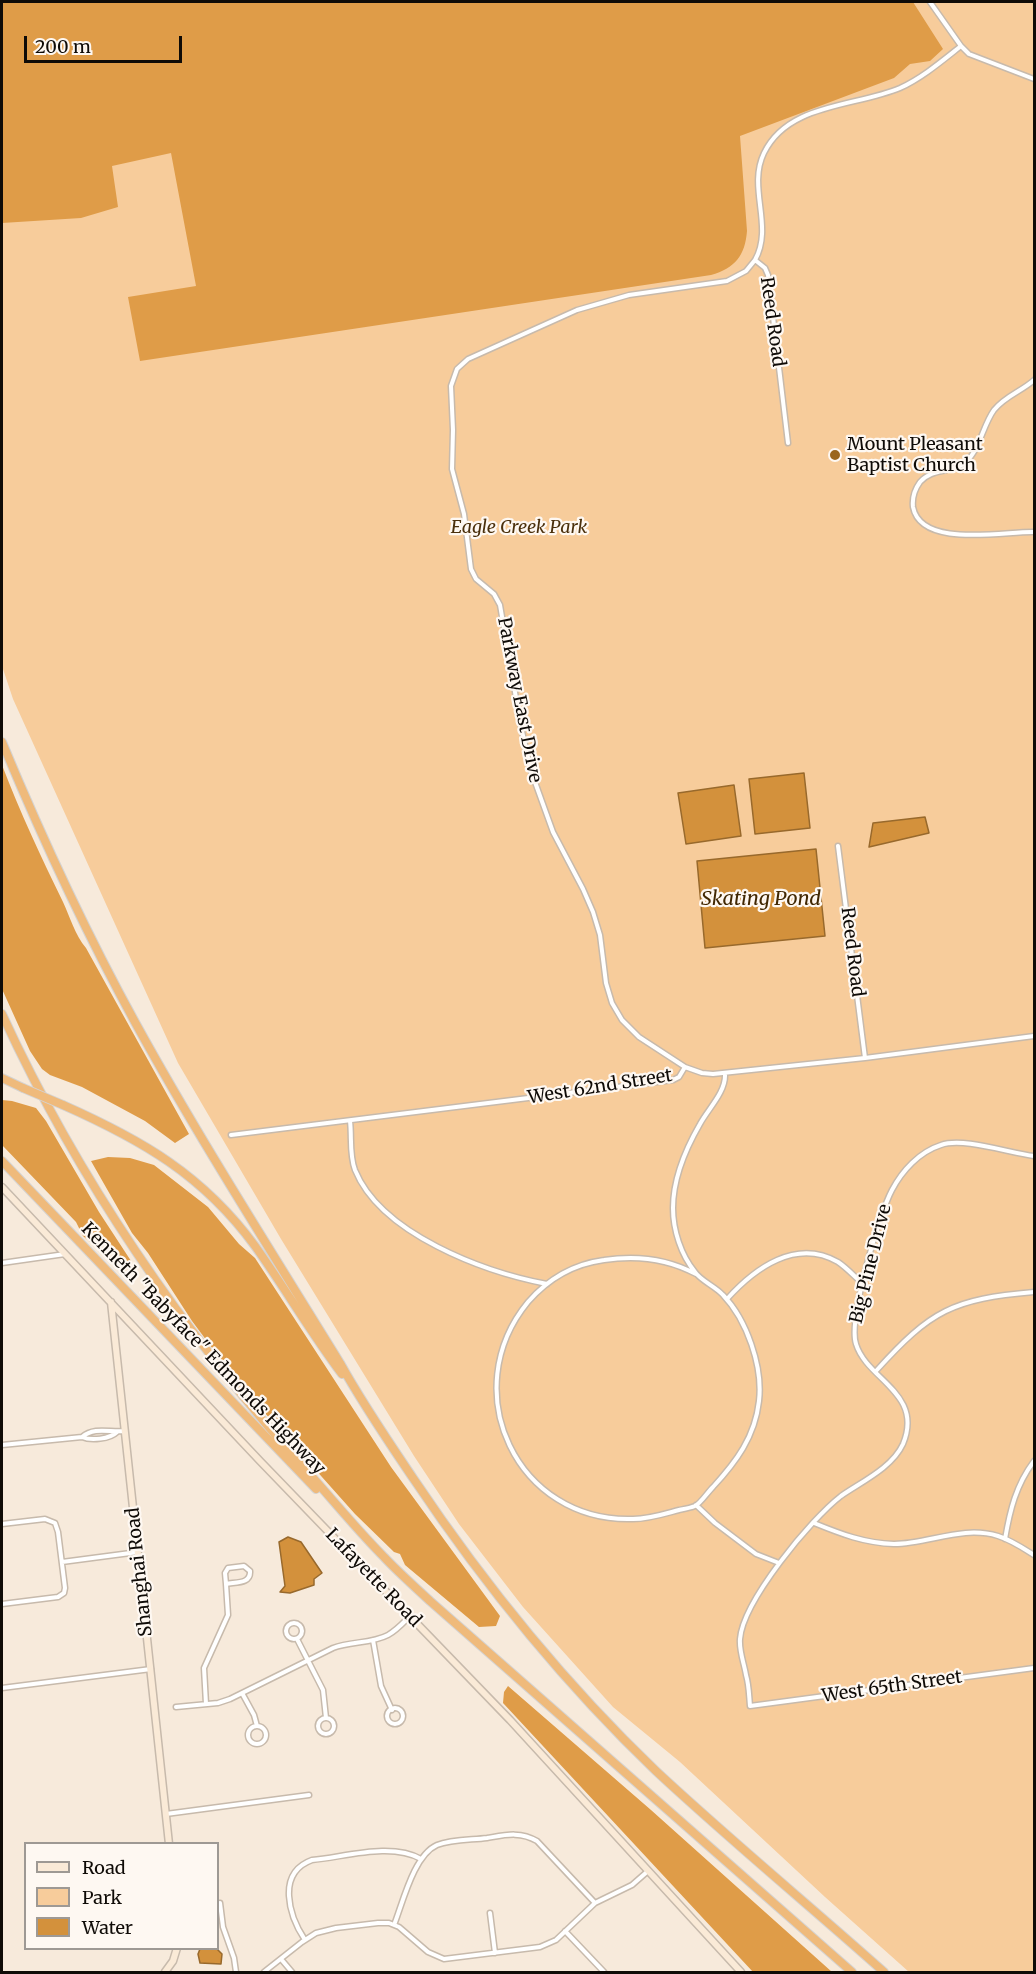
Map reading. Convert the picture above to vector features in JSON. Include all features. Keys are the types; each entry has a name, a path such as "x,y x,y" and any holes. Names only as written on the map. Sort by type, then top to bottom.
{"highway":[{"path":"2,741 67,889 133,1018 191,1120 356,1392"},
{"path":"2,1014 28,1070 83,1168 163,1292 215,1362 278,1440 383,1557 601,1753 852,1972"},
{"path":"2,1078 124,1133 153,1150 184,1173 220,1205 255,1246 441,1520 523,1628 574,1686 656,1770 884,1972"},
{"name":"Kenneth \"Babyface\" Edmonds Highway","path":"2,1161 260,1433 383,1557"},
{"path":"822,1947 845,1972"}],"main road":[{"name":"Lafayette Road","path":"2,1187 260,1461 510,1720 741,1972"},
{"name":"Shanghai Road","path":"111,1302 169,1842"},
{"path":"165,1972 176,1952"}],"street":[{"path":"930,2 961,46 974,57 1035,78"},
{"name":"Reed Road","path":"788,443 768,275 765,268 755,260 761,248 763,236 757,180 761,158 770,141 794,120 900,88 961,46"},
{"name":"Parkway East Drive","path":"686,1066 637,1036 615,1010 608,990 602,943 593,912 584,889 555,836 538,793 524,740 500,605 492,592 475,578 469,564 464,514 452,469 453,430 450,386 456,371 468,359 577,310 629,295 729,281 746,271 755,260"},
{"path":"1035,380 1005,399 994,410 973,453 965,463 933,472 921,481 914,494 913,504 919,520 936,531 973,534 1035,532"},
{"name":"Reed Road","path":"838,846 865,1058"},
{"name":"West 62nd Street","path":"231,1135 673,1080 679,1077 686,1066 702,1073 725,1074 1035,1036"},
{"path":"696,1274 682,1249 676,1231 673,1214 675,1190 688,1148 700,1123 723,1087 725,1074"},
{"path":"350,1120 351,1157 356,1173 376,1202 399,1224 422,1239 463,1258 493,1270 546,1284"},
{"name":"Big Pine Drive","path":"750,1706 748,1684 740,1652 741,1632 755,1600 779,1563 814,1522 839,1497 890,1462 904,1442 907,1425 904,1408 896,1393 862,1355 854,1336 862,1284 887,1199 904,1172 921,1155 938,1146 955,1142 1035,1156"},
{"path":"2,1263 66,1254"},
{"path":"727,1299 763,1267 778,1258 792,1254 828,1257 844,1266 862,1284"},
{"path":"616,1258 662,1261 696,1274 713,1286 727,1299 740,1317 750,1340 759,1382 759,1402 752,1431 742,1452 696,1506 636,1519 594,1515 565,1504 554,1497 530,1476 517,1458 498,1409 497,1371 505,1343 515,1322 546,1284 579,1266 616,1258"},
{"path":"876,1371 911,1334 937,1315 978,1299 1035,1292"},
{"path":"2,1445 82,1437 88,1432 113,1429 117,1432 125,1431"},
{"path":"1005,1539 1014,1497 1022,1479 1035,1461"},
{"path":"696,1506 756,1554 779,1563"},
{"path":"2,1524 45,1519 52,1521 58,1532 65,1588 61,1596 2,1604"},
{"path":"814,1522 846,1536 872,1542 911,1543 971,1532 989,1534 1005,1539 1035,1556"},
{"path":"62,1562 138,1552"},
{"path":"206,1704 204,1668 228,1615 225,1573 228,1568 244,1566 249,1569 251,1575 247,1581 226,1584"},
{"path":"176,1707 222,1702 341,1645 373,1640 394,1631 410,1616"},
{"path":"295,1624 300,1627 302,1634 297,1639 287,1635 290,1625 295,1624"},
{"path":"297,1639 323,1690 326,1718"},
{"path":"373,1640 381,1686 392,1710"},
{"name":"West 65th Street","path":"750,1706 1035,1668"},
{"path":"2,1688 151,1669"},
{"path":"242,1694 254,1715 257,1726"},
{"path":"398,1709 403,1714 402,1720 397,1724 391,1723 388,1719 388,1714 392,1710 398,1709"},
{"path":"326,1718 332,1720 334,1726 331,1732 326,1733 320,1731 318,1725 326,1718"},
{"path":"257,1726 263,1728 266,1736 262,1742 256,1744 251,1742 248,1735 250,1730 257,1726"},
{"path":"166,1814 309,1795"},
{"path":"394,1925 421,1859 428,1851 444,1843 511,1834 525,1835 542,1846 595,1903"},
{"path":"305,1940 294,1919 289,1891 293,1875 303,1864 312,1860 390,1851 407,1853 421,1859"},
{"path":"264,1972 305,1940 323,1931 382,1922 394,1925 439,1958 452,1959 546,1945 595,1903 632,1885 648,1871"},
{"path":"220,1903 223,1929 234,1958 236,1972"},
{"path":"490,1913 495,1953"},
{"path":"565,1931 604,1972"},
{"path":"281,1959 292,1972"}],"green space":[{"name":"Eagle Creek Park","path":"2,2 1034,2 1034,1972 909,1972 680,1762 613,1707 523,1607 459,1524 414,1456 281,1239 178,1063 13,699 2,666"}],"shaded area":[{"path":"2,2 913,2 943,49 930,61 910,64 894,78 740,136 746,240 737,260 719,272 140,361 128,297 196,286 171,153 112,166 118,207 81,218 2,223"},
{"path":"2,765 23,817 76,932 189,1134 175,1143 145,1121 82,1087 50,1075 42,1069 30,1051 2,989"},
{"path":"2,1100 36,1108 46,1121 99,1212 133,1264 124,1272 83,1236 76,1222 2,1145"},
{"path":"108,1157 130,1158 154,1165 208,1207 239,1244 255,1258 391,1467 500,1616 496,1626 479,1627 405,1565 400,1554 394,1552 355,1514 239,1384 192,1321 148,1253 132,1233 91,1161"},
{"path":"508,1686 832,1972 753,1972 503,1703 504,1692"}],"water":[{"path":"804,773 810,828 755,834 749,779"},
{"path":"734,785 741,836 686,844 678,793"},
{"path":"925,817 929,833 869,847 873,823"},
{"name":"Skating Pond","path":"816,849 825,936 705,948 697,861"},
{"path":"288,1537 301,1542 322,1573 314,1579 314,1585 290,1593 280,1592 285,1586 279,1542"},
{"path":"200,1950 218,1950 222,1954 221,1964 200,1963"}],"place":[{"name":"Mount Pleasant Baptist Church","path":"835,455"}]}
